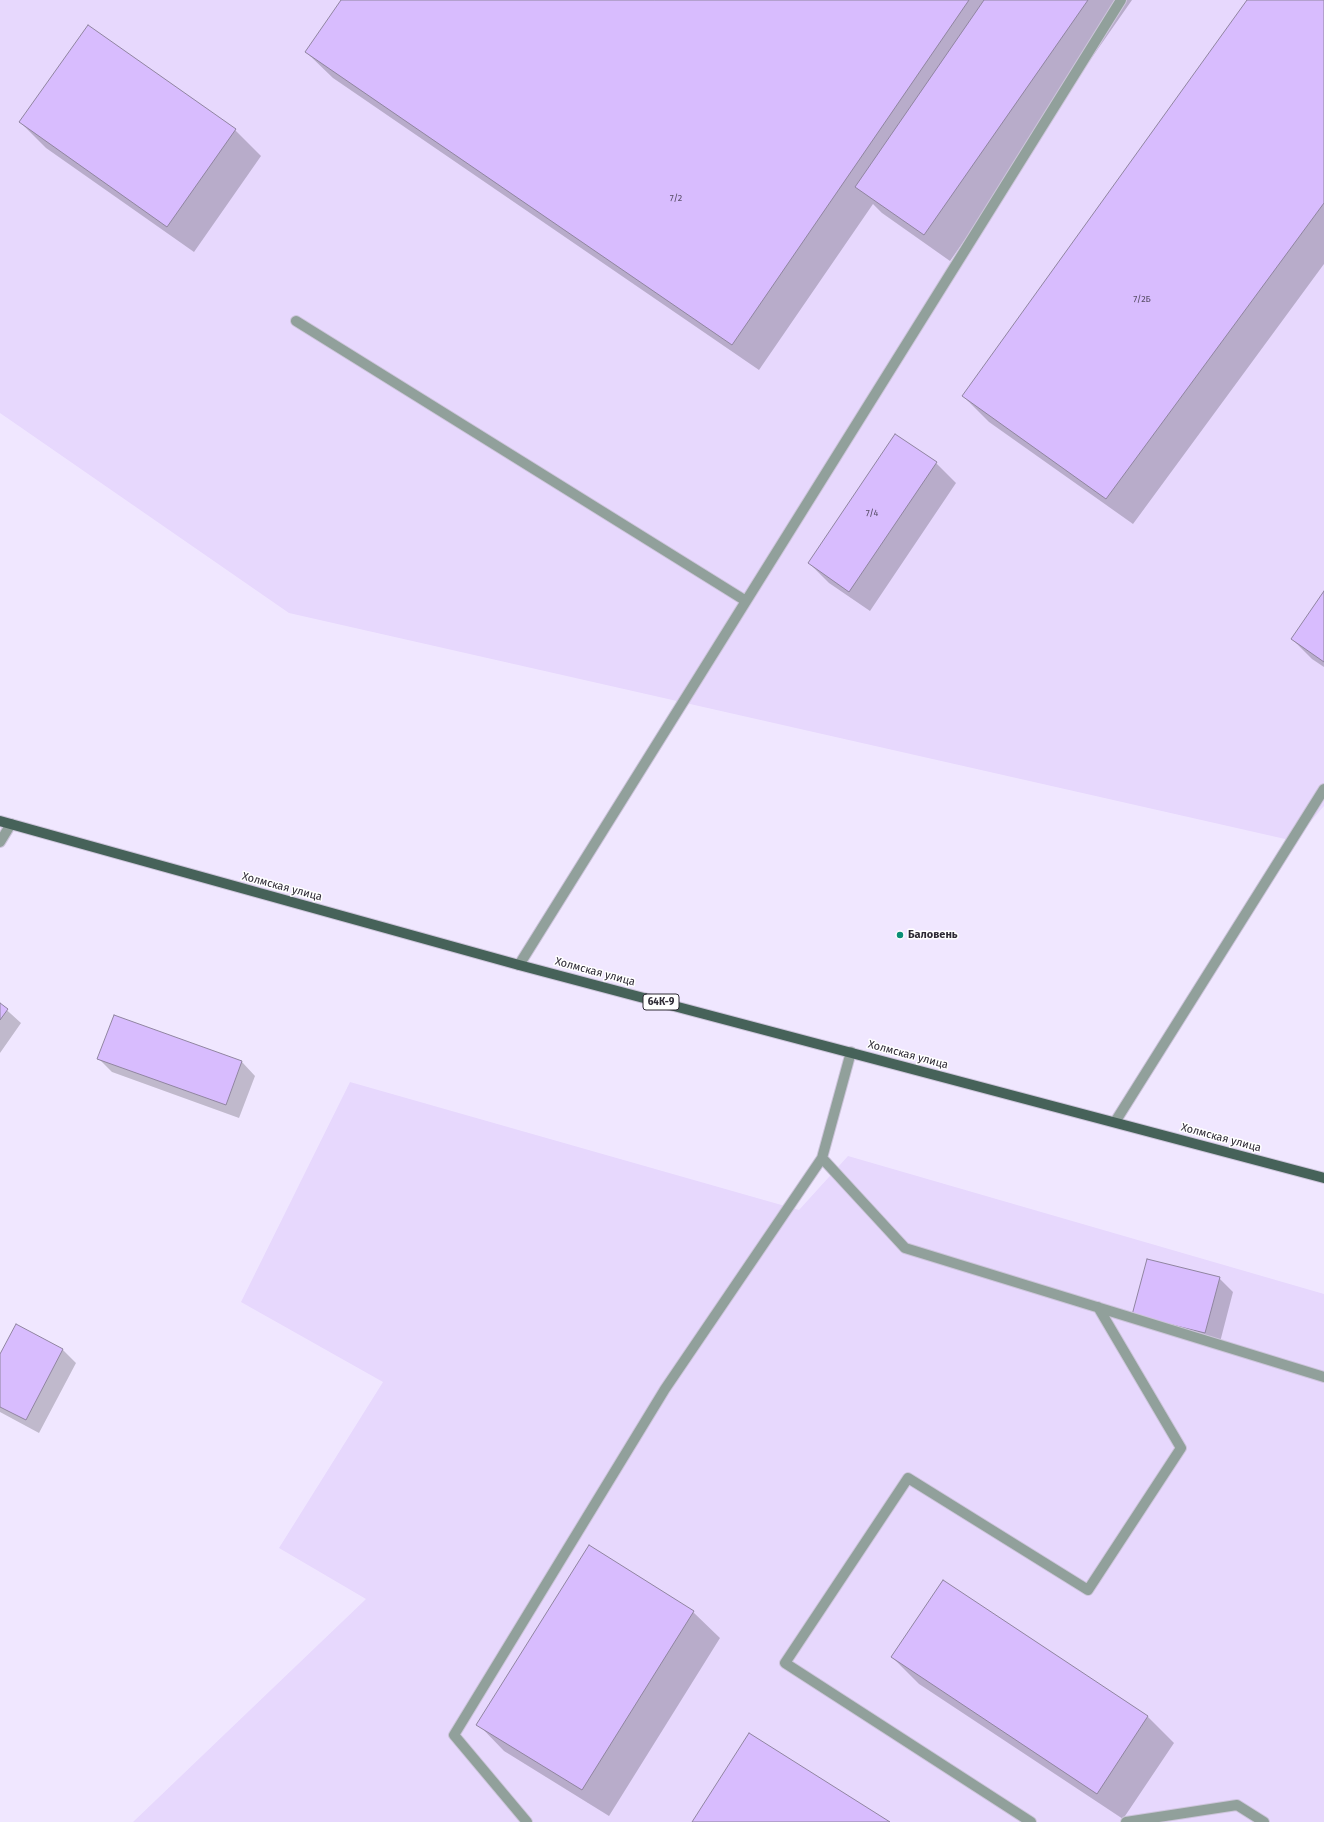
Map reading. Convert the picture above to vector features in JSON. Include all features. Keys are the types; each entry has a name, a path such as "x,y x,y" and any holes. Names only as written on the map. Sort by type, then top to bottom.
{"main road":[{"name":"Холмская улица","path":"0,821 519,965 1324,1178"}],"street":[{"path":"519,965 1121,0"},
{"path":"296,321 746,601"},
{"path":"1115,1122 1324,789"},
{"path":"0,842 11,824"},
{"path":"527,1822 454,1735 665,1389 822,1158 851,1052"},
{"path":"822,1158 905,1248 1324,1377"},
{"path":"1031,1822 785,1663 908,1478 1088,1590 1181,1448 1098,1307"},
{"path":"1126,1822 1237,1805 1264,1822"}],"shaded area":[{"path":"0,0 1324,0 1324,806 1294,841 289,613 0,413"},
{"path":"350,1082 799,1210 848,1156 1324,1294 1324,1822 133,1822 366,1599 279,1548 383,1382 241,1302"}],"building":[{"path":"341,0 969,0 732,345 305,52"},
{"path":"984,0 1088,0 924,235 855,187"},
{"path":"1247,0 1324,0 1324,203 1106,499 962,396"},
{"path":"88,25 236,129 167,227 19,122"},
{"path":"895,434 937,462 849,592 808,563"},
{"path":"1324,591 1324,662 1291,639"},
{"path":"0,1003 8,1009 0,1020"},
{"path":"114,1015 242,1061 226,1105 97,1059"},
{"path":"1147,1259 1220,1277 1205,1333 1132,1315"},
{"path":"16,1324 63,1349 26,1420 0,1407 0,1354"},
{"path":"589,1545 694,1611 582,1790 476,1725"},
{"path":"943,1580 1148,1716 1097,1794 891,1657"},
{"path":"749,1733 890,1822 692,1822"}],"place":[{"name":"Баловень","path":"900,935"}]}
